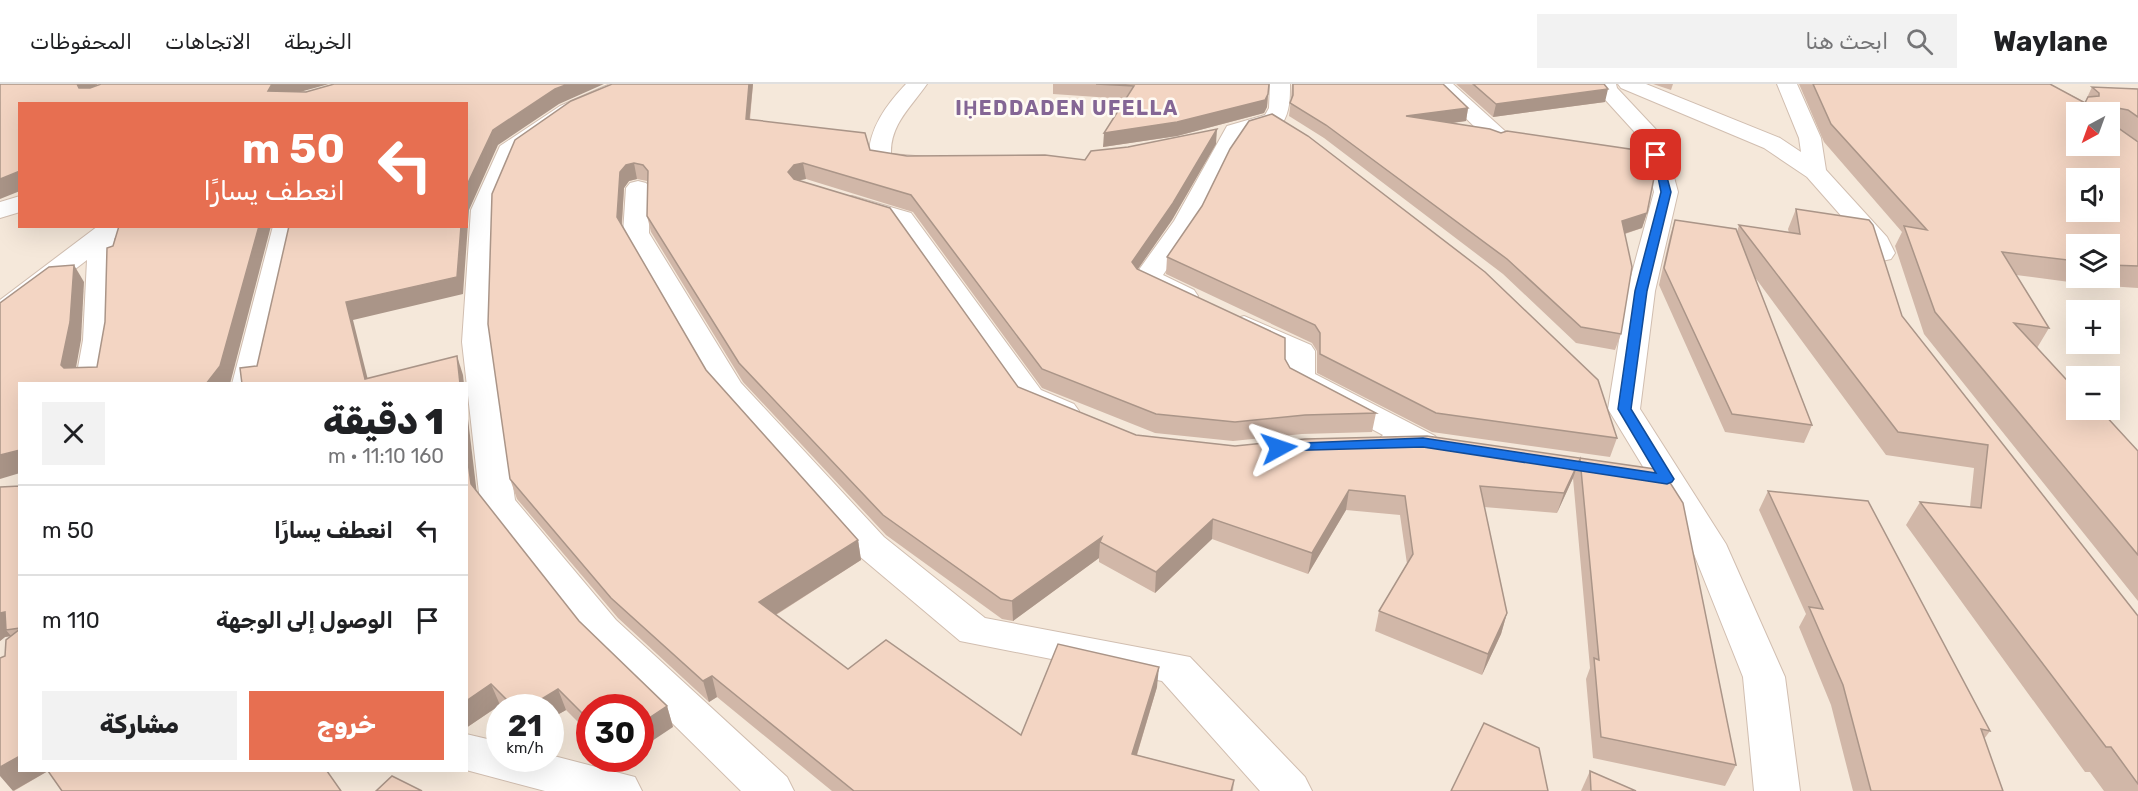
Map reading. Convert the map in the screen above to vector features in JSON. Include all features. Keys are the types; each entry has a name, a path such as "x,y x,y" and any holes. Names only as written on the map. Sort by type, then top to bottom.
{"street":[{"path":"627,84 567,110 508,151 483,210 477,342 498,502 602,630 771,791"},
{"path":"916,84 890,119 883,135 880,158 887,161 941,162"},
{"path":"1206,137 1283,124 1280,84"},
{"path":"1441,84 1461,100 1498,137"},
{"path":"1606,84 1607,90 1652,137 1666,192 1641,291 1624,409"},
{"path":"1628,84 1772,143 1815,172 1878,242 1888,273"},
{"path":"1787,84 1810,138 1815,172"},
{"path":"1238,130 1216,164 1186,221 1148,278 1300,351 1300,378 1423,442"},
{"path":"638,188 636,233 728,388 871,546 974,631 1175,668 1289,791"},
{"path":"826,195 902,218 1030,397 1084,419"},
{"path":"0,211 18,204"},
{"path":"248,382 286,228"},
{"path":"0,313 107,232"},
{"path":"92,382 107,232"},
{"path":"1600,385 1624,409 1708,544 1764,677 1778,791"},
{"path":"1368,444 1423,442 1458,448"},
{"path":"1632,474 1667,479"},
{"path":"468,753 619,791"}],"shaded area":[{"path":"0,84 2138,84 2138,791 0,791"}],"building":[{"path":"0,84 77,84 79,88 90,88 101,84 272,84 268,91 306,92 334,84 568,84 555,89 493,130 468,183 468,102 18,102 18,172 0,179"},
{"path":"612,84 749,84 746,119 865,133 870,150 907,156 1045,155 1085,160 1091,151 1128,147 1217,129 1173,203 1132,262 1137,269 1285,338 1285,359 1290,368 1376,413 1305,415 1235,422 1156,414 1042,369 911,195 803,163 794,165 788,172 794,179 890,208 1018,387 1136,435 1235,446 1305,439 1427,436 1662,470 1683,503 1736,765 1601,737 1594,658 1599,660 1580,459 1564,493 1480,486 1507,613 1488,654 1379,611 1413,554 1405,496 1349,490 1312,553 1213,519 1156,572 1100,542 1102,537 1012,601 1001,599 883,515 739,363 647,216 648,171 643,165 634,163 626,165 620,172 617,217 706,370 858,540 759,602 848,669 886,640 1021,735 1058,644 1159,667 1132,754 1234,780 1231,791 854,791 712,676 703,681 611,598 510,479 488,324 492,194 515,140 571,101"},
{"path":"1096,84 1269,84 1265,100 1177,122 1104,133 1134,86"},
{"path":"1293,84 1443,84 1468,108 1406,116 1490,129 1501,133 1507,131 1650,152 1655,173 1647,213 1622,221 1632,267 1621,334 1581,327 1507,259 1326,125 1290,103"},
{"path":"1473,84 1604,84 1608,89 1496,104"},
{"path":"1813,84 2050,84 2083,102 2066,102 2066,156 2120,156 2120,129 2138,142 2138,266 2120,265 2120,234 2066,234 2066,260 2002,252 2049,328 2014,323 2066,379 2066,420 2109,420 2138,451 2138,555 1935,312 1904,226 1927,230 1831,124"},
{"path":"2092,87 2138,89 2138,117 2128,110 2120,109 2120,102 2086,102 2088,97 2099,96 2099,93"},
{"path":"1272,114 1308,136 1485,272 1598,380 1617,438 1436,413 1320,354 1320,333 1315,325 1167,257 1202,206 1230,149 1249,121"},
{"path":"1796,209 1869,220 1873,225 1902,316 2138,616 2138,784 2111,747 2106,747 1920,502 1981,508 1988,445 1898,432 1739,225 1800,234"},
{"path":"1675,220 1736,229 1812,425 1732,414 1664,268"},
{"path":"118,228 258,228 220,366 208,382 18,382 18,450 0,455 0,303 49,267 74,265 70,322 61,365 64,368 97,367 105,322 107,248 113,246"},
{"path":"289,228 461,228 457,277 346,302 365,379 457,356 460,382 242,382 240,368 257,366"},
{"path":"468,462 471,484 579,621 667,706 654,715 654,694 576,694 576,707 558,689 550,694 501,694 491,684 468,700"},
{"path":"18,486 18,628 6,630 5,612 0,613 0,487"},
{"path":"1768,491 1868,501 1990,731 1981,729 2003,791 1871,791 1843,685 1809,607 1823,609"},
{"path":"18,631 18,757 0,767 0,658 5,656 6,640"},
{"path":"1484,723 1539,748 1548,791 1451,791"},
{"path":"1590,771 1636,791 1591,791"},
{"path":"49,772 328,772 341,791 62,791"},
{"path":"392,776 422,791 376,791"}],"district":[{"name":"IḤEDDADEN UFELLA","path":"1067,108"}],"route":[{"path":"1279,448 1423,442 1667,479 1624,409 1628,368 1641,291 1666,192 1656,155"}]}
